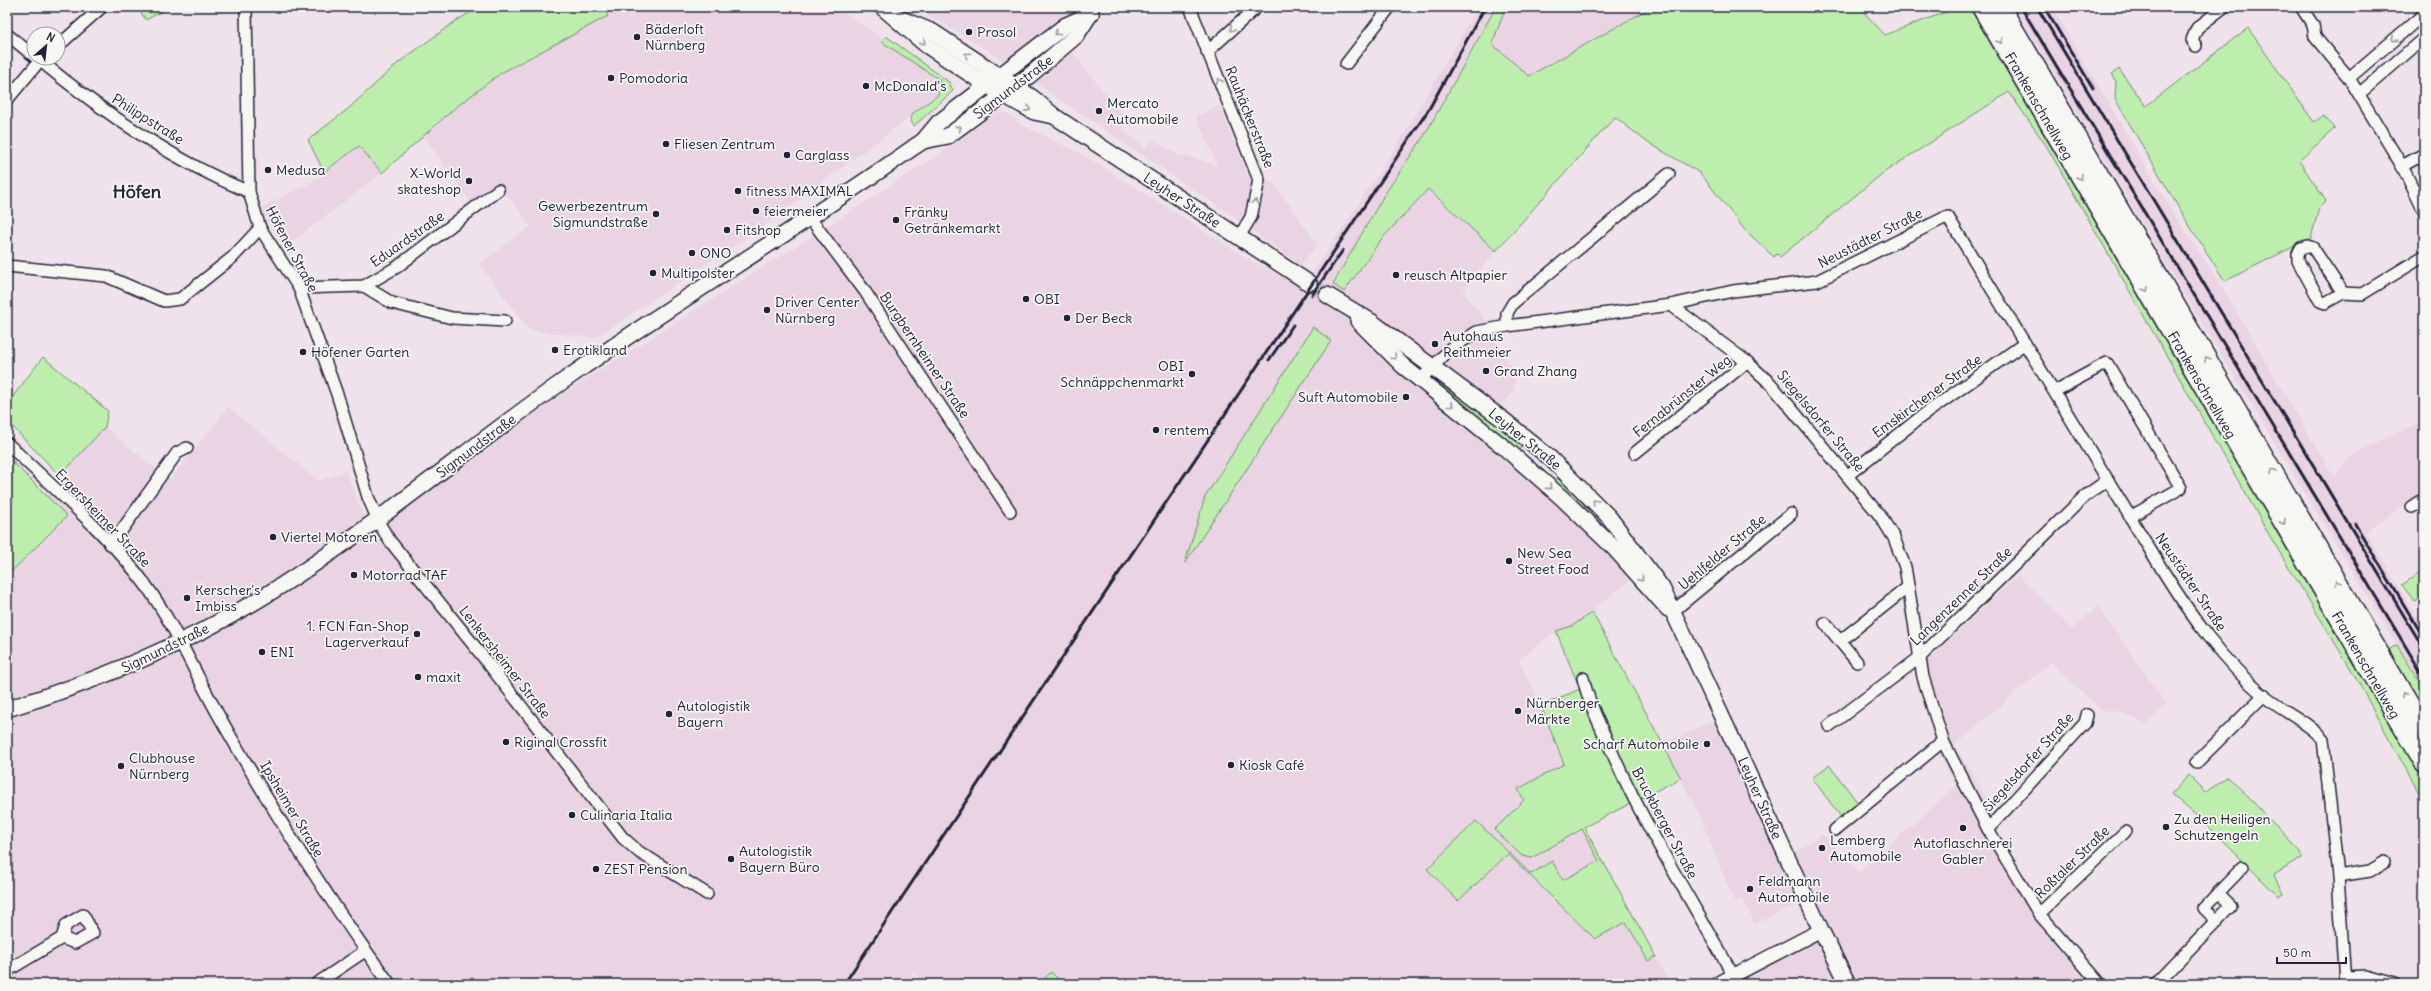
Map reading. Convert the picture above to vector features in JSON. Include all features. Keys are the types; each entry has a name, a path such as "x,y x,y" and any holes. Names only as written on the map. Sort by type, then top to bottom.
{"highway":[{"name":"Frankenschnellweg","path":"1981,7 2424,763"},
{"name":"Frankenschnellweg","path":"2001,7 2424,729"}],"main road":[{"name":"Sigmundstraße","path":"7,709 101,678 180,642 275,589 377,518 575,373 810,218 923,141 938,123 1066,25 1094,10"},
{"name":"Sigmundstraße","path":"923,141 948,136 1009,91 1076,36 1094,10"},
{"name":"Leyher Straße","path":"888,11 932,32 1000,77 1009,91"},
{"name":"Leyher Straße","path":"888,11 926,45 988,86 1009,91 1040,103 1054,116 1239,238 1309,282"},
{"name":"Leyher Straße","path":"1672,612 1653,594 1614,548 1557,494 1385,350 1333,299 1372,322 1535,445 1585,491 1641,557 1662,588 1672,612 1701,669 1821,930 1848,984"}],"street":[{"path":"66,39 102,7"},
{"name":"Höfener Straße","path":"246,7 249,192 260,228 299,288 338,398 377,518"},
{"name":"Rauhäckerstraße","path":"1190,7 1259,180 1254,211 1239,238"},
{"path":"1207,52 1257,7"},
{"path":"1346,64 1390,7"},
{"path":"2196,46 2192,40 2197,28 2224,7"},
{"path":"2300,7 2313,25 2315,37 2349,78 2359,94 2402,166 2424,211"},
{"path":"2349,78 2424,14"},
{"name":"Philippstraße","path":"9,36 26,49"},
{"path":"2359,94 2424,38"},
{"path":"7,100 32,66"},
{"name":"Philippstraße","path":"48,66 90,100 140,134 222,181 249,192"},
{"path":"2402,166 2424,154"},
{"path":"1507,326 1507,313 1513,303 1670,174"},
{"name":"Eduardstraße","path":"299,288 364,286 397,268 498,190"},
{"name":"Neustädter Straße","path":"1420,380 1451,348 1477,332 1507,326 1671,305 1733,291 1817,281 1948,217 1952,220 2130,517 2191,613 2228,660 2264,695 2323,739 2338,876"},
{"name":"Burgbernheimer Straße","path":"810,218 864,290 1010,512"},
{"path":"7,266 106,276 164,300 180,299 233,257 260,228"},
{"path":"2343,293 2312,248 2307,246 2301,248 2298,254 2298,261 2320,301 2325,303 2330,302 2343,293 2362,294 2424,256"},
{"path":"364,286 392,303 452,318 505,321"},
{"name":"Siegelsdorfer Straße","path":"1671,305 1747,362 1771,384 1848,474 1881,517 1894,538 1904,567 1919,658 1943,741 1988,828 2039,914 2100,984"},
{"name":"Emskirchener Straße","path":"1848,474 1922,416 2025,343"},
{"name":"Fernabrünster Weg","path":"1635,453 1747,362"},
{"path":"2055,391 2107,363 2181,488 2130,517"},
{"name":"Ergersheimer Straße","path":"7,443 110,544 146,585 180,642"},
{"path":"110,544 119,534 177,453 187,448"},
{"name":"Langenzenner Straße","path":"1828,726 1919,658 2086,496 2108,480"},
{"path":"2412,507 2424,499"},
{"name":"Uehlfelder Straße","path":"1672,612 1791,514"},
{"name":"Lenkersheimer Straße","path":"377,518 390,541 484,658 617,832 639,852 707,894"},
{"path":"1840,641 1908,587"},
{"path":"1825,623 1857,662"},
{"name":"Ipsheimer Straße","path":"180,642 256,780 365,951 390,984"},
{"name":"Bruckberger Straße","path":"1583,678 1587,696 1654,840 1733,975"},
{"path":"2197,762 2264,695"},
{"name":"Siegelsdorfer Straße","path":"1988,828 2085,723 2087,715"},
{"path":"1835,830 1943,741"},
{"name":"Roßtaler Straße","path":"2039,914 2126,832"},
{"path":"2385,862 2370,871 2338,876 2345,980 2366,976 2395,984"},
{"path":"2217,920 2204,908 2243,867"},
{"path":"2156,984 2231,906 2218,893"},
{"path":"1717,984 1821,930"},
{"path":"7,971 62,938"},
{"path":"316,984 365,951"}],"shaded area":[{"path":"604,7 836,7 941,78 938,96 764,226 595,338 529,330 479,264 531,226 505,192 478,212 424,137 456,107 501,73 608,15"},
{"path":"916,7 1071,7 1052,26 1128,122 1123,130 1145,148 1153,140 1182,157 1186,155 1217,166 1196,116 1220,106 1249,178 1268,180 1275,184 1317,244 1301,266 1231,215 984,48"},
{"path":"1472,7 1496,7 1424,136 1384,195 1333,284 1345,292 1380,242 1428,189 1496,251 1463,291 1495,333 1500,353 1517,372 1513,393 1483,426 1543,490 1632,579 1572,626 1556,631 1519,660 1541,706 1564,764 1518,789 1524,800 1532,858 1582,829 1599,861 1563,880 1531,874 1476,821 1458,901 1508,854 1595,939 1626,922 1648,961 1656,957 1669,984 1063,984 1051,972 1039,984 927,984 914,972 907,984 7,984 7,566 12,571 67,516 43,492 105,427 170,480 228,407 319,481 346,471 365,519 828,226 951,146 998,112 1005,112 1024,126 1082,154 1250,260 1303,288 1401,139 1475,12","holes":["1313,327 1330,341 1186,562"]},
{"path":"1506,7 1652,7 1529,76 1492,44"},
{"path":"2015,7 2052,7 2177,219 2214,273 2334,477 2354,454 2382,439 2424,422 2424,491 2366,532 2424,629 2424,689 2158,251"},
{"path":"359,146 382,173 284,248 260,208 309,184"},
{"path":"2018,575 2072,629 2098,606 2166,704 2146,724 2117,711 2102,711 2051,662 1955,745 1995,813 1984,826 2008,878 2043,931 2092,984 1731,984 1814,936 1797,905 1755,924 1742,899 1734,901 1699,815 1663,744 1722,717 1787,858 1823,834 1859,872 1956,786 1936,748 1915,672"}],"green space":[{"path":"137,7 169,7 146,20"},
{"path":"479,7 604,7 608,16 501,73 456,107 382,173 359,146 324,172 308,140 348,109 398,63 453,23"},
{"path":"1496,7 1506,7 1492,44 1529,76 1652,7 1859,7 1885,35 1959,7 1969,7 2336,633 2349,647 2424,778 2424,802 2351,669 2271,538 2047,147 2009,92 1883,173 1780,257 1777,254 1774,257 1744,229 1700,173 1647,142 1615,117 1496,251 1428,189 1380,241 1344,292 1333,284 1384,195 1424,136"},
{"path":"2248,28 2314,122 2323,116 2335,128 2299,161 2326,201 2319,208 2311,238 2225,281 2184,217 2115,99 2116,81 2112,74 2119,69 2146,106"},
{"path":"886,36 949,82 953,91 914,126 911,121 912,114 938,95 940,80 882,42"},
{"path":"1313,327 1331,341 1185,563 1205,497"},
{"path":"43,357 108,411 105,427 60,476 7,421 7,404"},
{"path":"1440,379 1522,444 1521,449 1518,451 1442,392 1438,383"},
{"path":"7,456 67,516 12,571 7,566"},
{"path":"1558,479 1566,485 1619,543 1553,484"},
{"path":"2424,570 2424,596 2414,601 2402,585"},
{"path":"1592,612 1681,778 1584,827 1656,957 1648,961 1626,922 1595,939 1508,854 1458,901 1427,869 1476,821 1531,874 1552,861 1563,880 1599,861 1582,829 1532,858 1522,856 1494,830 1524,800 1518,789 1564,764 1541,706 1580,689 1556,631 1572,626"},
{"path":"2397,645 2424,689 2424,716 2385,652"},
{"path":"1829,765 1858,803 1841,817 1812,778"},
{"path":"2189,775 2206,792 2228,776 2301,852 2302,858 2274,875 2283,894 2279,897 2206,824 2171,794"},
{"path":"1051,972 1063,984 1039,984"}],"tunnel":[{"path":"1309,283 1327,295"}],"railway":[{"path":"844,984 1429,109 1485,7"},
{"path":"2021,7 2424,677"},
{"path":"2037,7 2424,649"},
{"path":"2044,7 2093,88"},
{"path":"1312,295 1343,250"},
{"path":"1269,360 1293,325"},
{"path":"2355,524 2424,638"}],"place":[{"name":"Prosol","path":"969,32"},
{"name":"Bäderloft Nürnberg","path":"637,37"},
{"name":"Pomodoria","path":"611,78"},
{"name":"McDonald's","path":"866,86"},
{"name":"Mercato Automobile","path":"1099,111"},
{"name":"Fliesen Zentrum","path":"666,144"},
{"name":"Carglass","path":"787,155"},
{"name":"Medusa","path":"268,170"},
{"name":"X-World skateshop","path":"469,181"},
{"name":"fitness MAXIMAL","path":"738,191"},
{"name":"feiermeier","path":"756,211"},
{"name":"Gewerbezentrum Sigmundstraße","path":"656,214"},
{"name":"Fränky Getränkemarkt","path":"896,220"},
{"name":"Fitshop","path":"727,230"},
{"name":"ONO","path":"692,253"},
{"name":"Multipolster","path":"653,273"},
{"name":"reusch Altpapier","path":"1396,275"},
{"name":"OBI","path":"1026,299"},
{"name":"Driver Center Nürnberg","path":"767,310"},
{"name":"Der Beck","path":"1067,318"},
{"name":"Autohaus Reithmeier","path":"1435,344"},
{"name":"Erotikland","path":"555,350"},
{"name":"Höfener Garten","path":"303,352"},
{"name":"Grand Zhang","path":"1486,371"},
{"name":"OBI Schnäppchenmarkt","path":"1192,374"},
{"name":"Suft Automobile","path":"1406,397"},
{"name":"rentem","path":"1156,430"},
{"name":"Viertel Motoren","path":"273,537"},
{"name":"New Sea Street Food","path":"1509,561"},
{"name":"Motorrad TAF","path":"354,575"},
{"name":"Kerscher's Imbiss","path":"187,598"},
{"name":"1. FCN Fan-Shop Lagerverkauf","path":"417,634"},
{"name":"ENI","path":"262,652"},
{"name":"maxit","path":"418,677"},
{"name":"Nürnberger Märkte","path":"1518,711"},
{"name":"Autologistik Bayern","path":"669,714"},
{"name":"Riginal Crossfit","path":"506,742"},
{"name":"Scharf Automobile","path":"1707,744"},
{"name":"Kiosk Café","path":"1231,765"},
{"name":"Clubhouse Nürnberg","path":"121,766"},
{"name":"Culinaria Italia","path":"572,815"},
{"name":"Zu den Heiligen Schutzengeln","path":"2166,827"},
{"name":"Autoflaschnerei Gabler","path":"1963,828"},
{"name":"Lemberg Automobile","path":"1822,848"},
{"name":"Autologistik Bayern Büro","path":"731,859"},
{"name":"ZEST Pension","path":"596,869"},
{"name":"Feldmann Automobile","path":"1750,889"}],"district":[{"name":"Höfen","path":"137,191"}]}
